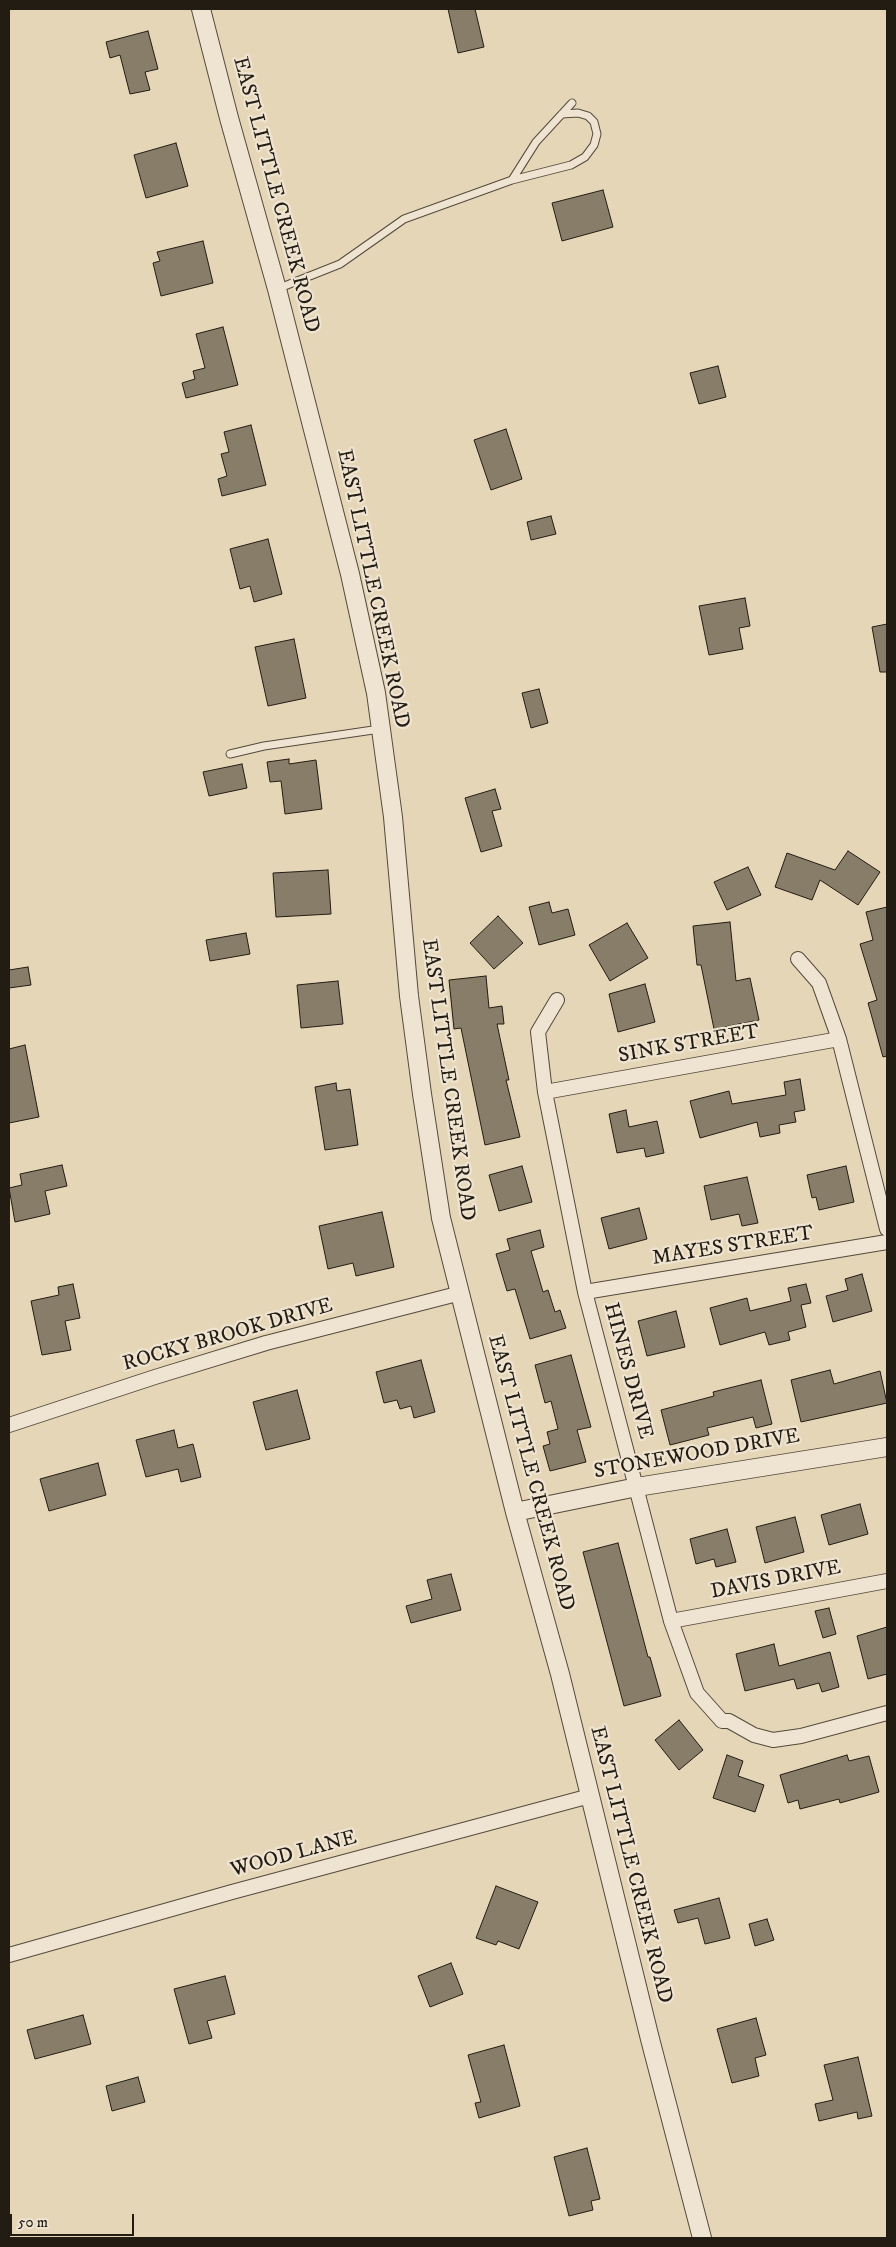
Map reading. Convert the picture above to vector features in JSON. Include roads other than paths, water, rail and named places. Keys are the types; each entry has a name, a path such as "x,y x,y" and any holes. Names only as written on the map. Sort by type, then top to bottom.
{"street":[{"name":"EAST LITTLE CREEK ROAD","path":"202,9 229,118 277,289 350,574 375,689 393,817 409,996 422,1094 442,1218 515,1512 560,1674 702,2238"},
{"path":"798,959 820,983 840,1039 887,1229"},
{"name":"HINES DRIVE","path":"557,1000 538,1032 545,1092 585,1292 671,1621 697,1693 722,1721 729,1721 754,1735 773,1740 801,1736 887,1713"},
{"name":"SINK STREET","path":"545,1092 840,1039"},
{"name":"MAYES STREET","path":"585,1292 887,1242"},
{"name":"ROCKY BROOK DRIVE","path":"9,1425 266,1343 460,1293"},
{"name":"STONEWOOD DRIVE","path":"515,1512 637,1486 887,1446"},
{"name":"DAVIS DRIVE","path":"671,1621 887,1581"},
{"name":"WOOD LANE","path":"9,1955 232,1892 590,1796"}],"lane":[{"path":"512,180 536,142 572,103"},
{"path":"277,289 340,264 404,219 512,180 572,165 585,157 594,146 597,134 594,122 588,116 578,113 562,114"},
{"path":"230,754 264,746 381,729"}]}
